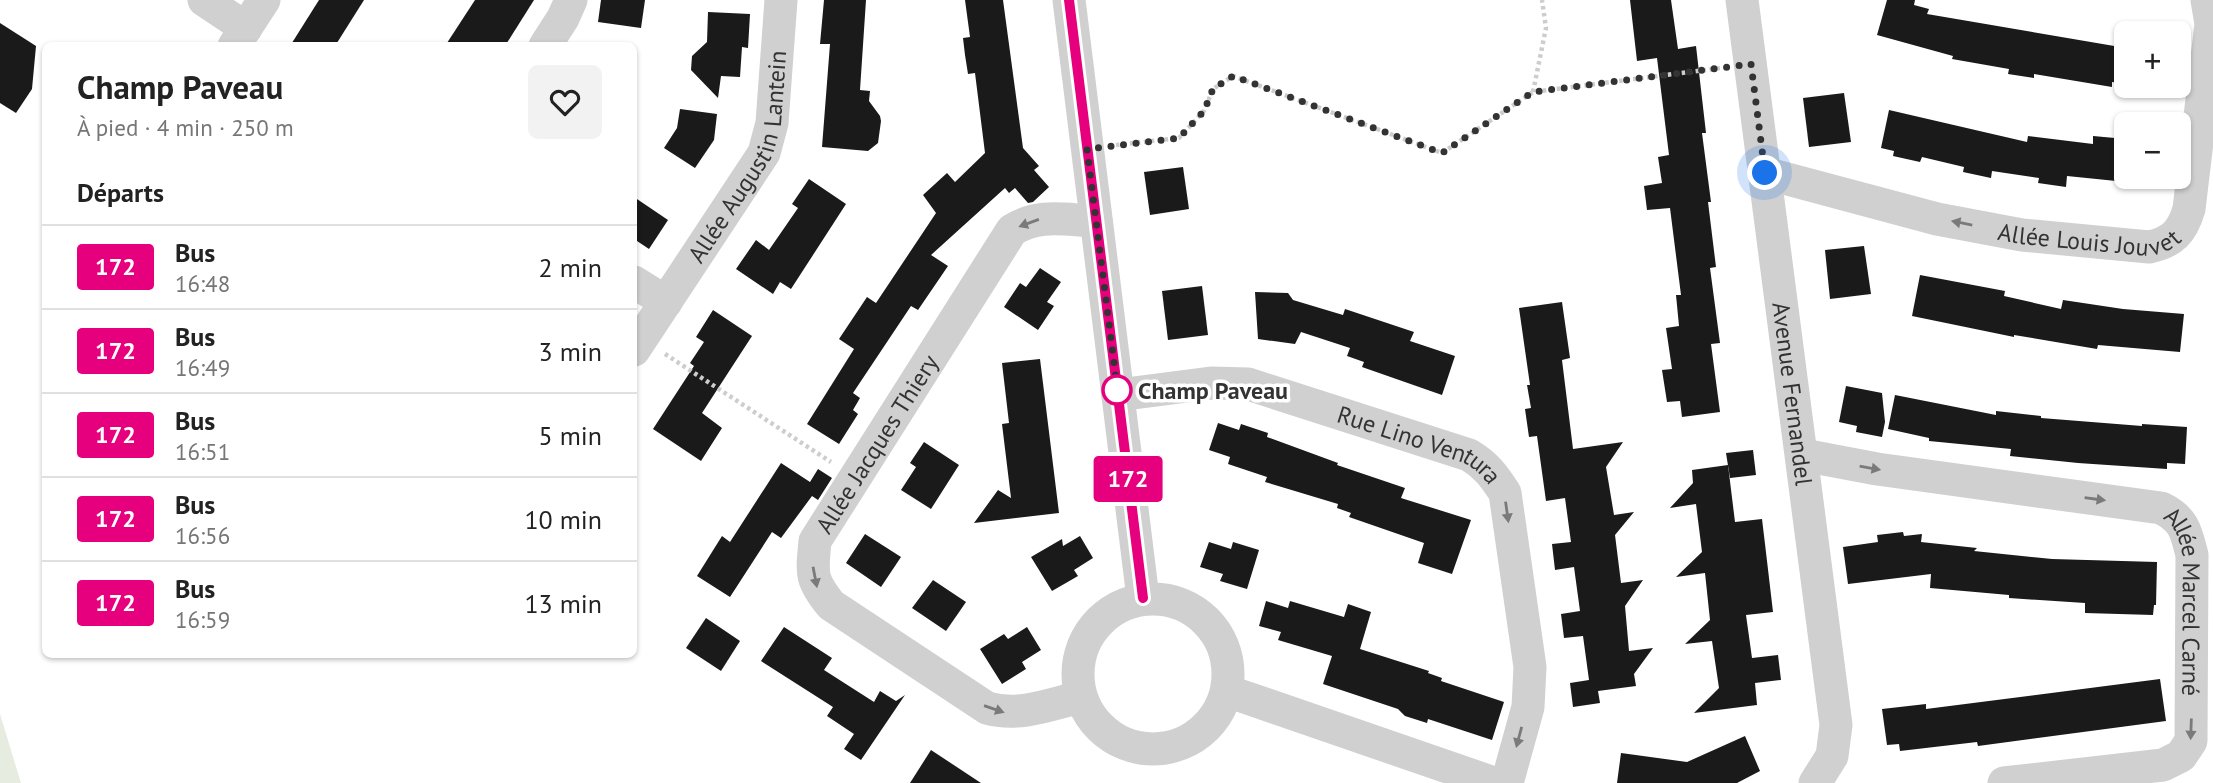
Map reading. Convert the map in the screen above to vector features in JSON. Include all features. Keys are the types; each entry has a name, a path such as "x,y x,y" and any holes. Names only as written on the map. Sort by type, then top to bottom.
{"street":[{"path":"204,0 240,37 264,0"},
{"path":"548,42 571,0"},
{"name":"Allée Augustin Lantein","path":"637,344 757,166 767,146 772,123 781,0"},
{"path":"1069,0 1143,598"},
{"name":"Avenue Fernandel","path":"1742,0 1836,725 1832,756 1818,782"},
{"name":"Allée Louis Jouvet","path":"1765,173 1937,219 2022,235 2149,247 2164,244 2176,236 2184,225 2189,209 2211,24 2207,0"},
{"name":"Allée Jacques Thiery","path":"1080,697 1030,710 1005,713 987,708 831,606 815,586 813,566 814,541 1012,230 1039,218 1096,221"},
{"path":"637,284 666,302"},
{"name":"Rue Lino Ventura","path":"1118,395 1211,383 1248,384 1469,455 1482,463 1494,475 1504,492 1530,667 1528,707 1507,783"},
{"name":"Allée Marcel Carné","path":"1803,455 1877,469 2161,508 2175,515 2186,530 2192,555 2191,741 2181,756 2163,765 2004,783"},
{"path":"1143,598 1172,600 1198,613 1218,635 1228,662 1227,691 1214,718 1193,738 1165,749 1138,749 1114,739 1093,721 1080,697 1077,671 1083,645 1097,623 1118,606 1143,598"},
{"path":"1227,691 1494,783"}],"path":[{"path":"1533,92 1546,28 1542,0"},
{"path":"1087,149 1179,138 1204,111 1213,89 1233,76 1442,153 1533,92 1751,64"},
{"path":"637,344 855,477"}],"shaded area":[{"path":"0,714 21,783 0,783"}],"building":[{"path":"319,0 364,0 338,42 293,42"},
{"path":"475,0 534,0 508,42 448,42"},
{"path":"601,0 645,0 641,28 598,22"},
{"path":"824,0 866,0 860,90 870,91 869,101 881,121 878,143 868,151 822,147 830,44 820,44"},
{"path":"965,0 1003,0 1023,148 1039,166 1034,170 1049,187 1033,202 1028,203 1015,188 1009,193 1005,188 931,255 948,266 918,310 911,306 853,393 860,398 853,410 858,414 839,444 807,424 854,349 839,339 867,297 876,303 936,213 923,195 947,173 955,182 985,153 975,73 968,74 965,55 963,38 970,37"},
{"path":"1630,0 1671,0 1678,49 1696,46 1706,133 1702,133 1716,267 1710,268 1720,343 1711,344 1720,412 1682,417 1680,401 1667,402 1662,370 1672,369 1666,328 1679,326 1676,295 1681,295 1670,208 1647,210 1644,186 1662,183 1658,157 1669,155 1657,58 1637,61"},
{"path":"1887,0 1915,0 1914,5 1929,9 1927,14 2114,46 2114,82 2112,87 2034,74 2034,78 2008,74 2009,69 1952,59 1953,56 1877,35"},
{"path":"708,12 750,14 748,48 742,47 740,77 721,76 718,98 691,70 692,56 707,42"},
{"path":"0,23 36,46 32,89 16,113 0,103"},
{"path":"1844,93 1851,142 1809,147 1803,98"},
{"path":"680,109 717,114 714,140 695,168 664,148 677,128"},
{"path":"1889,110 2027,142 2028,136 2093,144 2093,136 2114,138 2114,181 2067,176 2066,187 2038,183 2039,178 1992,171 1991,178 1963,172 1964,167 1922,157 1920,162 1893,156 1894,151 1881,148"},
{"path":"1183,167 1189,209 1150,215 1144,172"},
{"path":"809,179 846,204 791,289 780,282 773,294 736,269 756,240 769,250 798,208 792,204"},
{"path":"637,199 668,220 649,249 637,241"},
{"path":"1864,246 1871,294 1830,299 1825,250"},
{"path":"1040,268 1061,282 1047,302 1054,306 1038,330 1004,307 1020,283 1026,287"},
{"path":"1920,275 2005,291 2004,296 2061,309 2063,300 2184,314 2180,352 2098,345 2097,349 2014,337 1912,316"},
{"path":"1202,286 1208,335 1168,340 1162,291"},
{"path":"1255,292 1288,293 1293,300 1343,315 1345,309 1414,332 1410,341 1455,356 1442,395 1362,367 1364,362 1347,356 1350,348 1301,332 1295,344 1258,339"},
{"path":"1562,302 1570,358 1562,360 1573,449 1623,442 1606,467 1614,515 1634,512 1615,535 1621,583 1643,580 1625,606 1629,651 1653,648 1634,674 1636,686 1598,691 1600,703 1573,707 1570,683 1589,680 1583,636 1564,638 1561,614 1580,611 1574,567 1555,570 1552,544 1571,542 1565,498 1546,501 1537,436 1529,437 1525,409 1531,408 1527,385 1530,385 1519,308"},
{"path":"713,310 752,336 702,413 722,428 701,461 653,429 694,366 690,363 704,342 696,337"},
{"path":"1040,359 1059,513 974,523 998,490 1011,498 1002,424 1009,423 1002,363"},
{"path":"1846,386 1882,393 1885,422 1882,437 1856,432 1857,426 1839,422"},
{"path":"1895,395 1996,415 1996,411 2041,418 2187,427 2185,464 2167,463 2167,469 2078,463 2010,456 2011,449 1929,441 1929,438 1888,429"},
{"path":"1218,423 1239,430 1241,424 1268,433 1267,437 1405,488 1401,498 1471,520 1452,574 1418,563 1424,543 1349,517 1351,513 1337,508 1338,504 1265,482 1267,477 1228,464 1230,457 1209,450"},
{"path":"924,442 959,465 931,509 901,490 916,467 910,463"},
{"path":"1753,450 1756,475 1730,478 1726,453"},
{"path":"781,463 810,482 818,469 832,478 818,500 812,496 781,538 772,532 730,597 697,576 722,536 730,542"},
{"path":"1728,465 1735,522 1762,519 1773,612 1746,615 1752,658 1778,655 1781,680 1755,683 1757,705 1694,713 1719,688 1712,641 1685,644 1710,620 1705,573 1676,577 1702,552 1696,504 1670,508 1693,483 1692,470"},
{"path":"1903,532 1904,536 1922,534 1921,542 1977,548 1974,551 2052,559 2157,562 2156,605 2153,615 2085,613 2085,603 2009,598 2009,595 1930,588 1931,574 1848,584 1843,547 1878,542 1877,535"},
{"path":"865,534 901,557 881,587 846,563"},
{"path":"1080,536 1093,558 1074,570 1078,576 1052,591 1031,557 1062,539 1063,546"},
{"path":"1209,542 1231,549 1233,542 1259,550 1247,589 1220,581 1223,574 1200,567"},
{"path":"933,580 966,602 946,631 912,608"},
{"path":"1266,601 1288,608 1290,601 1344,617 1348,604 1371,612 1360,649 1429,671 1428,673 1442,678 1441,681 1504,702 1492,740 1428,719 1427,723 1405,716 1398,709 1323,684 1332,656 1278,640 1281,632 1259,626"},
{"path":"706,618 740,641 721,671 686,648"},
{"path":"784,627 832,658 824,670 874,702 880,691 896,701 905,695 861,760 844,749 854,734 827,716 833,707 761,661"},
{"path":"1027,627 1041,650 1022,662 1026,669 1002,684 980,649 1004,634 1008,639"},
{"path":"2160,679 2166,721 1978,746 1977,742 1900,751 1899,744 1887,745 1882,709 1926,704 1926,709"},
{"path":"1745,736 1760,771 1737,783 1617,783 1621,753 1687,762"},
{"path":"931,750 981,783 910,783"}],"bus line":[{"name":"172","path":"1069,0 1143,598"}],"place":[{"name":"Champ Paveau","path":"1117,390"}],"route":[{"path":"1117,390 1118,395 1087,149 1179,138 1204,111 1213,89 1233,76 1442,153 1533,92 1751,64 1765,173"}]}
